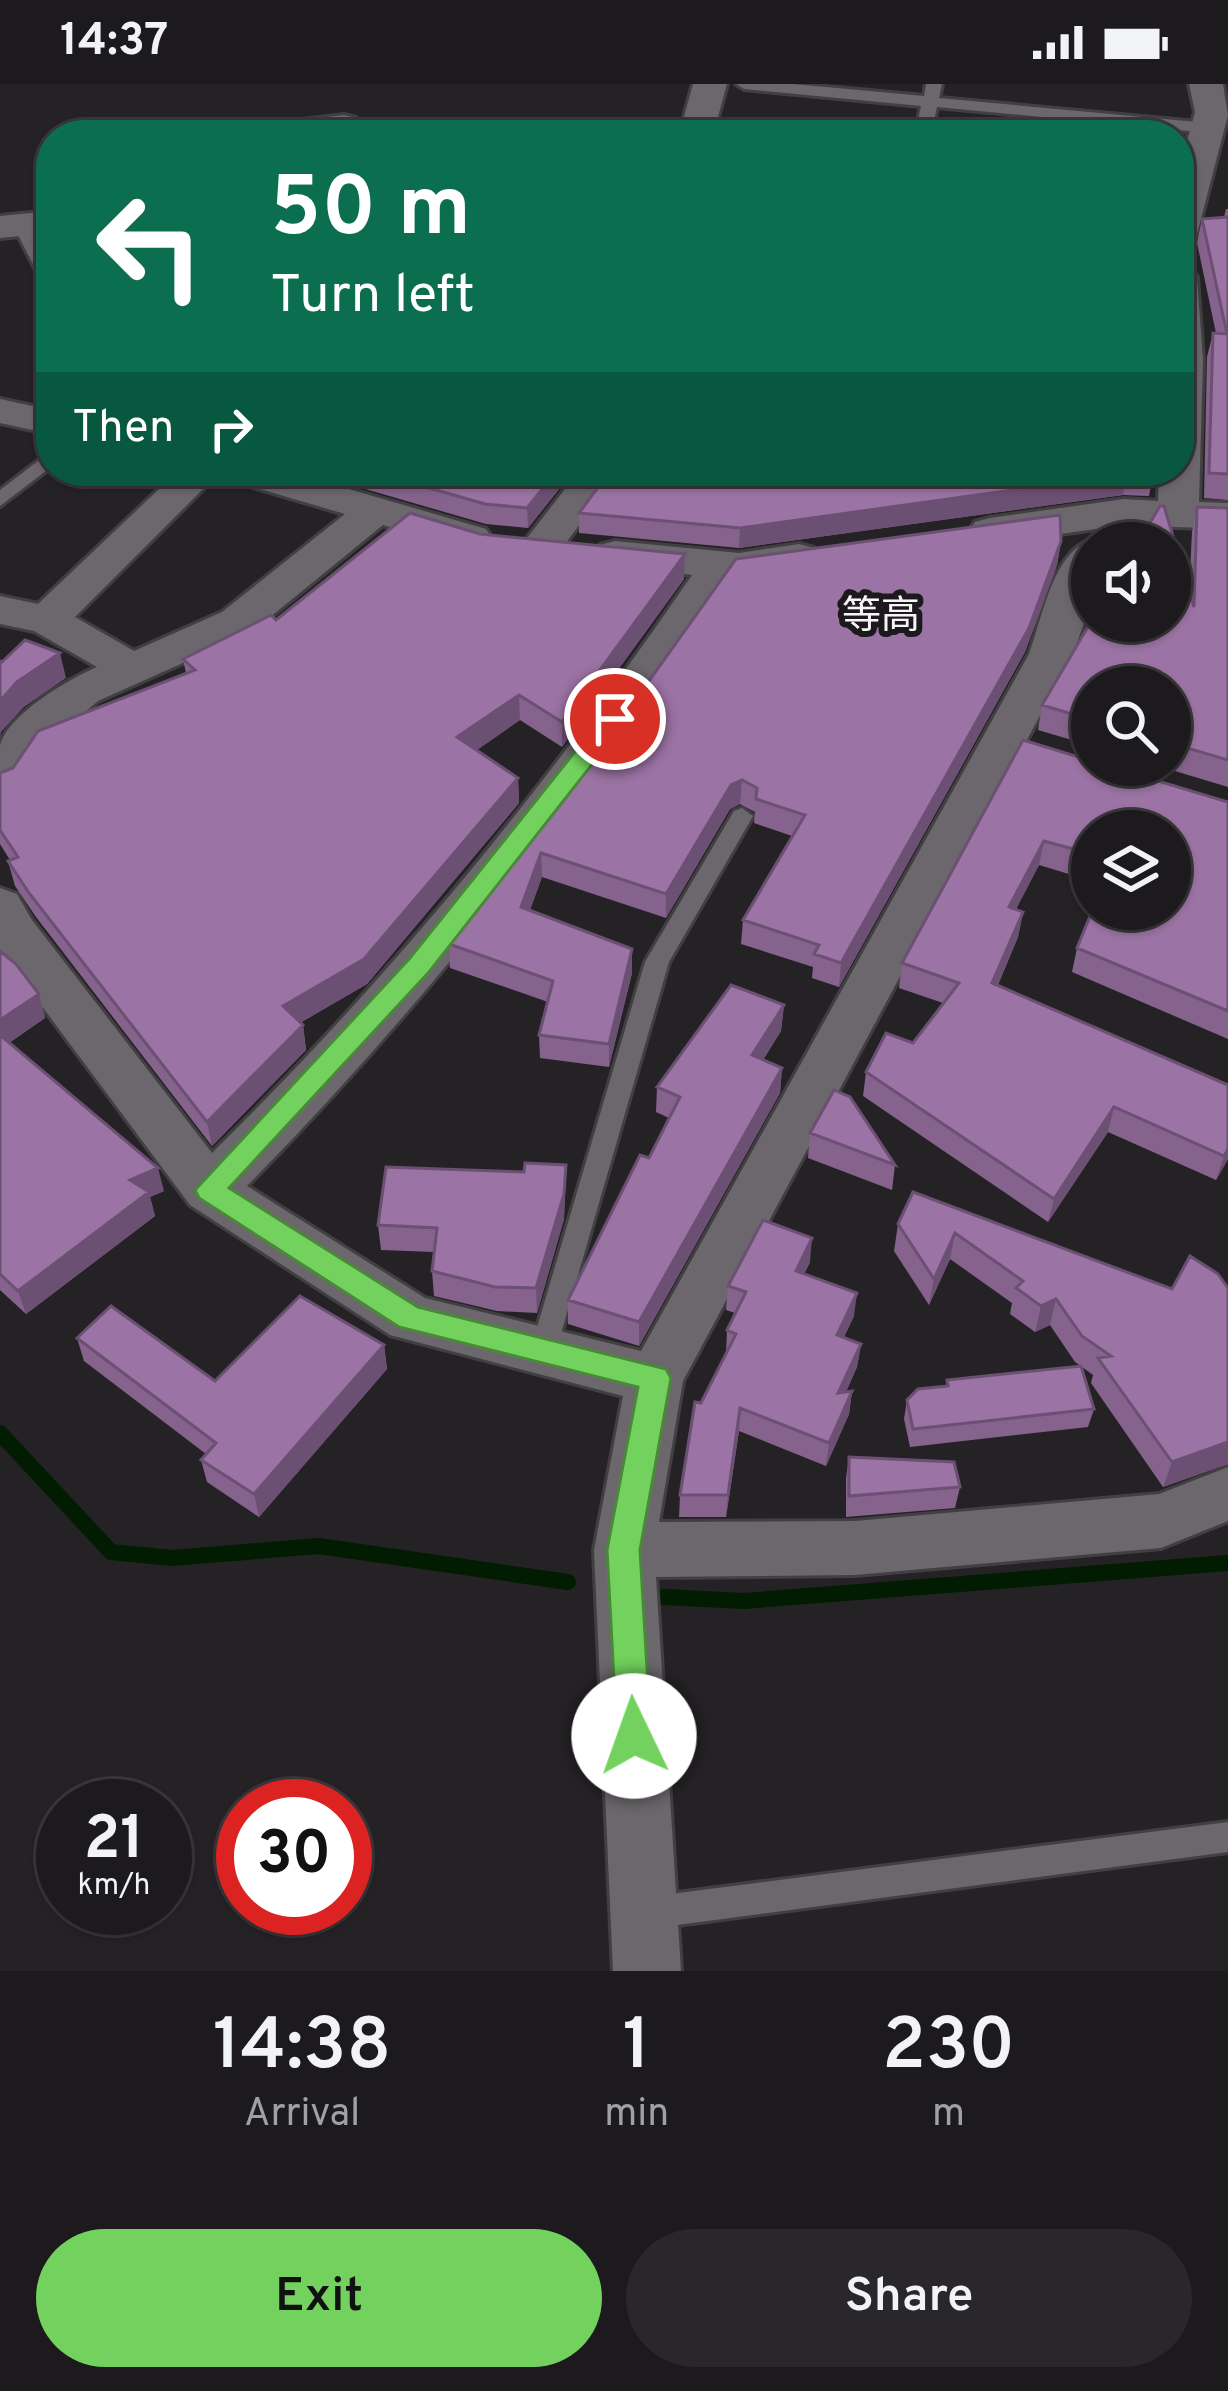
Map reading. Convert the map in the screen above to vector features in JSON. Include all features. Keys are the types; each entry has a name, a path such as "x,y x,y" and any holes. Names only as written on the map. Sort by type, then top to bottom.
{"street":[{"path":"345,120 356,84"},
{"path":"700,120 710,84"},
{"path":"1194,181 1212,112 1206,84"},
{"path":"1194,230 1228,228"},
{"path":"1194,350 1228,341"},
{"path":"0,411 36,419"},
{"path":"47,620 185,486"},
{"path":"294,486 482,542 721,564 830,553"},
{"path":"541,547 588,486"},
{"path":"1178,511 1179,486"},
{"path":"0,779 30,734 82,691 237,622 376,510"},
{"path":"1146,522 1178,511 1228,516"},
{"path":"943,537 1071,536"},
{"path":"209,1190 419,965 643,684 721,564"},
{"path":"647,1971 624,1550 655,1378 1026,746 1071,598"},
{"path":"0,610 47,620 130,667"},
{"path":"0,905 14,931 209,1190 410,1318 655,1378"},
{"path":"624,1550 855,1548 1161,1521 1228,1494"}],"lane":[{"path":"744,84 1116,120"},
{"path":"927,120 934,84"},
{"path":"1194,127 1208,128"},
{"path":"0,500 36,470"},
{"path":"544,1351 657,962 742,816"},
{"path":"644,1913 1228,1837"}],"building":[{"path":"1228,217 1228,474 1209,473 1213,333 1227,334 1202,219"},
{"path":"422,486 545,486 527,508 485,504"},
{"path":"599,486 1041,486 740,528 579,513"},
{"path":"1160,506 1164,506 1169,522 1150,522"},
{"path":"1197,507 1228,508 1228,760 1191,749 1191,666 1071,666 1071,714 1042,705 1079,642 1191,642"},
{"path":"410,513 480,534 685,554 562,722 519,695 457,737 518,778 364,959 283,1006 303,1025 207,1122 8,861 18,857 0,830 0,773 13,768 38,731 195,670 183,659 271,615 276,620"},
{"path":"1060,515 1061,541 1029,628 841,963 814,954 819,945 743,920 805,815 756,799 757,788 742,780 731,785 666,894 541,853 521,907 632,949 609,1044 539,1035 553,981 449,944 567,796 736,559"},
{"path":"25,640 60,653 17,682 0,701 0,661"},
{"path":"1023,740 1071,755 1071,786 1175,786 1228,802 1228,1011 1077,948 1084,930 1191,930 1191,810 1071,810 1071,848 1044,841 1009,907 1023,912 992,983 1228,1085 1224,1156 1114,1107 1054,1199 866,1072 886,1033 913,1043 959,983 902,963"},
{"path":"0,951 39,994 0,1020"},
{"path":"731,985 784,1005 752,1055 782,1068 639,1322 568,1300 640,1155 649,1158 680,1097 657,1087"},
{"path":"0,1035 158,1168 130,1180 149,1192 18,1291 0,1274"},
{"path":"834,1090 850,1097 895,1165 810,1133"},
{"path":"525,1163 566,1165 564,1194 536,1288 495,1287 432,1271 437,1228 378,1225 386,1167 524,1172"},
{"path":"913,1192 1172,1289 1190,1256 1218,1274 1228,1288 1228,1442 1172,1462 1098,1358 1111,1356 1082,1336 1056,1299 1041,1306 1016,1288 1023,1281 955,1233 934,1279 898,1224"},
{"path":"763,1220 812,1238 796,1271 857,1293 837,1335 861,1344 838,1393 852,1391 829,1443 740,1408 728,1495 680,1495 695,1402 701,1403 736,1334 727,1330 746,1292 728,1286"},
{"path":"300,1296 384,1345 254,1494 201,1460 216,1443 77,1338 111,1306 215,1381"},
{"path":"1081,1366 1094,1409 913,1429 907,1400 918,1389 948,1386 947,1380"},
{"path":"849,1457 954,1462 960,1487 849,1496"}],"waterway":[{"path":"0,1433 111,1552 172,1558 319,1546 568,1582"},
{"path":"664,1597 744,1601 1228,1563"}],"district":[{"name":"等高","path":"881,614"}],"route":[{"path":"615,719 419,965 209,1190 410,1318 655,1378 624,1550 634,1736"}]}
